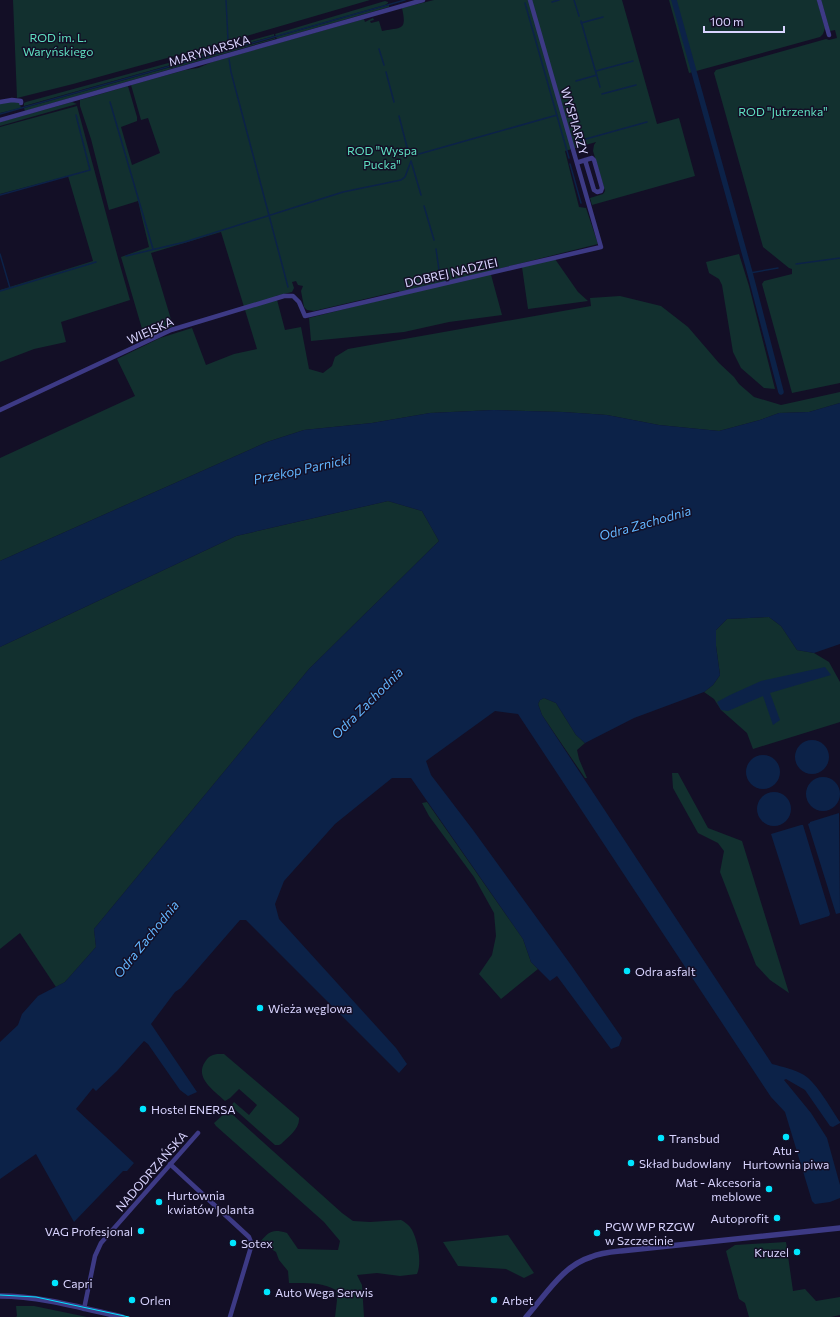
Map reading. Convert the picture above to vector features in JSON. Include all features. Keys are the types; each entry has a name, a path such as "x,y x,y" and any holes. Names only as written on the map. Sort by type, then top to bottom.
{"street":[{"name":"MARYNARSKA","path":"0,120 23,112 423,0"},
{"name":"WYSPIARZY","path":"530,0 601,247"},
{"path":"819,0 829,35"},
{"path":"0,102 12,100 21,102"},
{"path":"580,162 592,157 602,188 601,191 596,192 594,190 585,160"},
{"name":"DOBREJ NADZIEI","path":"305,316 601,247"},
{"name":"WIEJSKA","path":"0,410 171,330 183,326 291,295 299,302 305,316"},
{"name":"NADODRZAŃSKA","path":"84,1309 95,1256 101,1243 198,1133"},
{"path":"170,1164 249,1237 251,1242 251,1247 230,1317"},
{"path":"526,1317 566,1271 576,1263 595,1255 840,1228"},
{"path":"0,1296 34,1298 122,1317"}],"green space":[{"name":"ROD im. L. Waryńskiego","path":"13,0 370,0 236,39 17,98"},
{"name":"ROD \"Wyspa Pucka\"","path":"434,0 622,0 657,124 679,118 695,176 592,205 590,198 603,194 605,191 593,151 596,142 565,151 579,207 586,208 598,244 490,271 502,315 449,322 404,332 311,341 309,318 400,295 399,291 314,311 307,310 304,307 301,291 303,286 298,285 296,281 292,282 294,288 292,292 276,296 285,330 301,327 309,369 323,373 332,366 335,357 348,349 591,306 590,298 620,296 661,306 688,327 719,363 754,397 781,405 840,392 840,403 809,412 779,413 760,420 719,431 659,425 607,415 494,410 430,413 372,423 304,430 267,442 0,561 0,458 135,396 117,359 160,338 192,328 206,365 234,354 257,349 221,232 151,253 173,326 145,339 121,257 149,247 138,201 109,210 91,139 80,106 80,100 128,86 137,121 121,127 132,165 160,153 148,118 141,120 131,85 185,70 198,68 212,62 364,19 365,22 373,18 374,20 370,21 371,23 379,21 382,31 398,28 401,27 404,21 402,8"},
{"path":"669,0 817,0 825,28 820,37 689,73"},
{"name":"ROD \"Jutrzenka\"","path":"821,0 840,0 840,383 792,393 762,284 764,281 792,274 792,269 763,247 714,73 716,70 826,39 829,40 837,38 835,30 830,31"},
{"path":"385,1 388,3 385,5 276,36 275,34"},
{"path":"389,5 389,7 277,39 276,37"},
{"path":"274,34 274,36 24,106 24,103 26,102"},
{"path":"275,38 25,111 24,108"},
{"path":"13,101 18,103 21,108 0,113 0,104"},
{"path":"72,102 77,104 0,126 0,122"},
{"path":"77,106 130,300 61,322 66,342 34,349 0,362 0,290 93,261 68,176 0,194 0,127"},
{"path":"739,254 749,286 775,389 764,388 741,368 733,352 722,285 719,279 709,273 706,262"},
{"path":"555,259 578,292 588,301 528,309 522,267"},
{"path":"388,501 422,511 439,541 309,669 94,929 96,947 65,982 56,987 20,933 0,949 0,647 236,536"},
{"path":"769,617 781,626 797,650 814,653 829,662 840,682 840,722 753,749 747,733 721,710 714,699 704,692 713,685 720,675 716,646 716,630 727,619"},
{"path":"544,698 556,703 576,735 585,743 577,750 587,778 585,778 542,715 538,704 540,700"},
{"path":"672,773 678,773 708,828 742,841 789,993 770,980 756,965 720,872 724,851 718,843 698,833 673,788"},
{"path":"427,802 523,939 531,962 538,969 501,999 479,974 492,955 496,936 494,913 474,877 429,816 422,803"},
{"path":"224,1054 299,1118 296,1129 281,1144 275,1145 231,1106 234,1102 249,1115 257,1105 239,1089 225,1101 207,1084 202,1073 202,1068 211,1056"},
{"path":"225,1113 233,1115 342,1213 353,1221 370,1222 401,1220 407,1224 412,1230 418,1246 419,1264 417,1274 400,1276 377,1273 357,1275 362,1285 364,1317 335,1317 337,1300 336,1290 331,1287 313,1284 289,1283 288,1271 279,1260 276,1252 260,1242 266,1235 275,1231 287,1233 298,1249 338,1250 340,1241 324,1222 216,1126 214,1123"},
{"path":"508,1235 534,1273 524,1278 506,1269 458,1266 443,1242"},
{"path":"786,1242 793,1291 805,1289 816,1301 840,1297 840,1315 831,1317 749,1317 745,1303 739,1299 726,1251 735,1245"},
{"path":"16,1306 34,1306 87,1317 16,1317"}],"water":[{"path":"840,403 840,644 814,653 797,650 781,626 769,617 727,619 716,630 716,646 720,675 713,685 704,692 634,718 585,743 576,735 556,703 544,698 540,700 538,704 542,715 772,1064 796,1071 809,1079 819,1090 840,1122 833,1127 830,1126 805,1090 786,1079 784,1080 811,1113 827,1138 840,1185 840,1198 830,1202 815,1204 812,1201 785,1112 771,1097 518,714 495,711 426,761 431,775 473,830 622,1038 619,1046 611,1049 557,976 550,981 531,962 523,939 411,778 392,778 335,824 284,881 275,904 279,919 396,1048 407,1064 399,1073 246,920 240,920 181,988 175,992 151,1024 197,1092 188,1096 180,1090 148,1044 144,1041 117,1071 96,1091 93,1088 76,1109 134,1163 127,1171 123,1171 74,1222 36,1154 0,1179 0,1042 18,1025 22,1014 38,996 65,982 96,947 94,929 309,669 439,541 422,511 388,501 236,536 0,647 0,561 267,442 304,430 372,423 430,413 494,410 607,415 659,425 719,431 760,420 779,413 809,412"},
{"path":"825,667 831,675 770,693 780,720 773,725 763,696 728,711 721,710 717,702 761,681"},
{"path":"809,740 815,740 819,741 826,747 829,757 828,764 822,771 815,774 809,774 805,773 798,767 795,760 795,754 796,750 802,743"},
{"path":"760,755 766,755 770,756 777,762 780,772 779,779 773,786 766,789 760,789 756,788 749,782 746,775 746,769 747,765 753,758"},
{"path":"820,777 826,777 830,778 837,784 840,794 839,801 833,808 826,811 820,811 816,810 809,804 806,797 806,791 807,787 813,780"},
{"path":"771,792 777,792 781,793 788,799 791,809 790,816 784,823 777,826 771,826 767,825 760,819 757,812 757,806 758,802 764,795"},
{"path":"839,813 840,913 836,914 808,824 810,822"},
{"path":"803,825 830,914 829,916 800,925 771,834"}],"waterway":[{"path":"226,0 228,40"},
{"path":"0,114 405,0"},
{"path":"552,2 559,0"},
{"path":"574,0 579,16"},
{"path":"674,0 750,273 781,392"},
{"path":"525,3 569,158"},
{"path":"581,23 603,17"},
{"path":"581,21 600,87"},
{"path":"379,49 384,65"},
{"path":"229,59 231,72 288,287"},
{"path":"596,71 633,61"},
{"path":"386,72 394,102"},
{"path":"576,81 597,75"},
{"path":"602,94 636,85"},
{"path":"110,102 153,249"},
{"path":"0,195 90,170 76,115"},
{"path":"419,154 557,115"},
{"path":"399,116 408,151"},
{"path":"575,142 647,122"},
{"path":"411,161 421,195"},
{"path":"126,256 185,242 343,192 401,180 405,177 411,161"},
{"path":"570,164 581,203"},
{"path":"424,206 434,240"},
{"path":"436,249 439,270"},
{"path":"0,254 10,288"},
{"path":"796,264 840,258"},
{"path":"0,291 96,262"},
{"path":"750,273 778,268"}],"tram line":[{"path":"0,1295 36,1297 129,1317"}],"place":[{"name":"Odra asfalt","path":"627,971"},
{"name":"Wieża węglowa","path":"260,1008"},
{"name":"Hostel ENERSA","path":"143,1109"},
{"name":"Atu - Hurtownia piwa","path":"786,1137"},
{"name":"Transbud","path":"661,1138"},
{"name":"Skład budowlany","path":"631,1163"},
{"name":"Mat - Akcesoria meblowe","path":"769,1189"},
{"name":"Hurtownia kwiatów Jolanta","path":"159,1202"},
{"name":"Autoprofit","path":"777,1218"},
{"name":"VAG Profesjonal","path":"141,1231"},
{"name":"PGW WP RZGW w Szczecinie","path":"597,1233"},
{"name":"Sotex","path":"233,1243"},
{"name":"Kruzel","path":"797,1252"},
{"name":"Capri","path":"55,1283"},
{"name":"Auto Wega Serwis","path":"267,1292"},
{"name":"Orlen","path":"132,1300"},
{"name":"Arbet","path":"494,1300"}],"water label":[{"name":"Przekop Parnicki","path":"302,469"},
{"name":"Odra Zachodnia","path":"645,523"},
{"name":"Odra Zachodnia","path":"367,703"},
{"name":"Odra Zachodnia","path":"146,939"}]}
